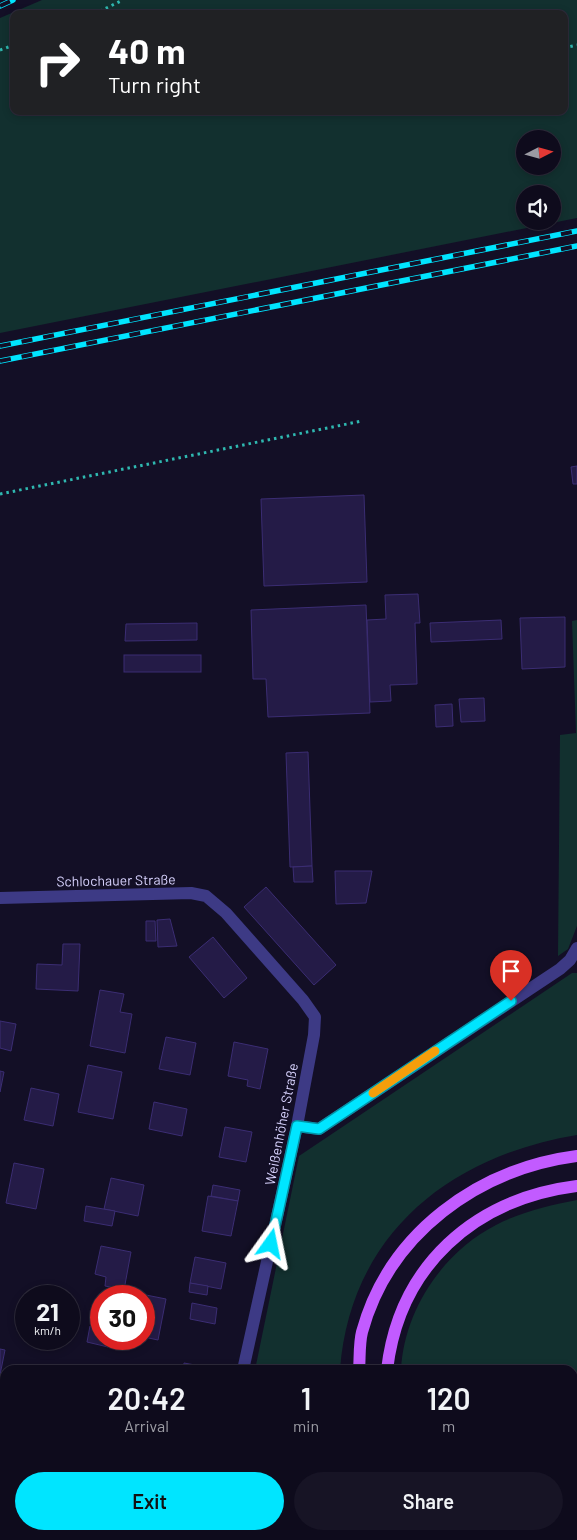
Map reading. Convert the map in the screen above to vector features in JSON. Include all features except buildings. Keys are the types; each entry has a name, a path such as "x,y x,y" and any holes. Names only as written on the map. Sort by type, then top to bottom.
{"main road":[{"path":"359,1365 362,1334 376,1291 403,1249 436,1216 468,1193 512,1171 577,1156"},
{"path":"388,1365 397,1320 408,1294 439,1252 460,1232 492,1212 532,1197 577,1186"}],"street":[{"name":"Schlochauer Straße","path":"0,898 191,893 206,896 226,913"},
{"name":"Weißenhöher Straße","path":"226,913 303,1000 314,1017 314,1035 297,1126 244,1365"},
{"path":"297,1126 319,1129 560,968 570,960 577,948"}],"path":[{"path":"102,10 123,0"},
{"path":"0,494 362,421"}],"green space":[{"path":"42,0 577,0 577,218 561,221 561,185 516,185 517,230 0,333 0,18 10,14 10,115 568,115 568,10 19,10"},
{"path":"577,620 577,926 568,949 558,956 560,735 576,733 572,621"},
{"path":"572,973 577,973 577,1135 530,1146 487,1162 448,1183 414,1210 386,1242 363,1279 348,1322 341,1365 256,1365 299,1156"},
{"path":"577,1200 577,1365 402,1365 404,1348 418,1305 443,1267 459,1251 496,1225 515,1216"}],"railway":[{"path":"0,6 13,0"},
{"path":"0,346 577,231"},
{"path":"0,361 577,246"}],"slow traffic":[{"path":"373,1093 435,1051"}],"route":[{"path":"271,1244 297,1126 319,1129 511,1001"}]}
